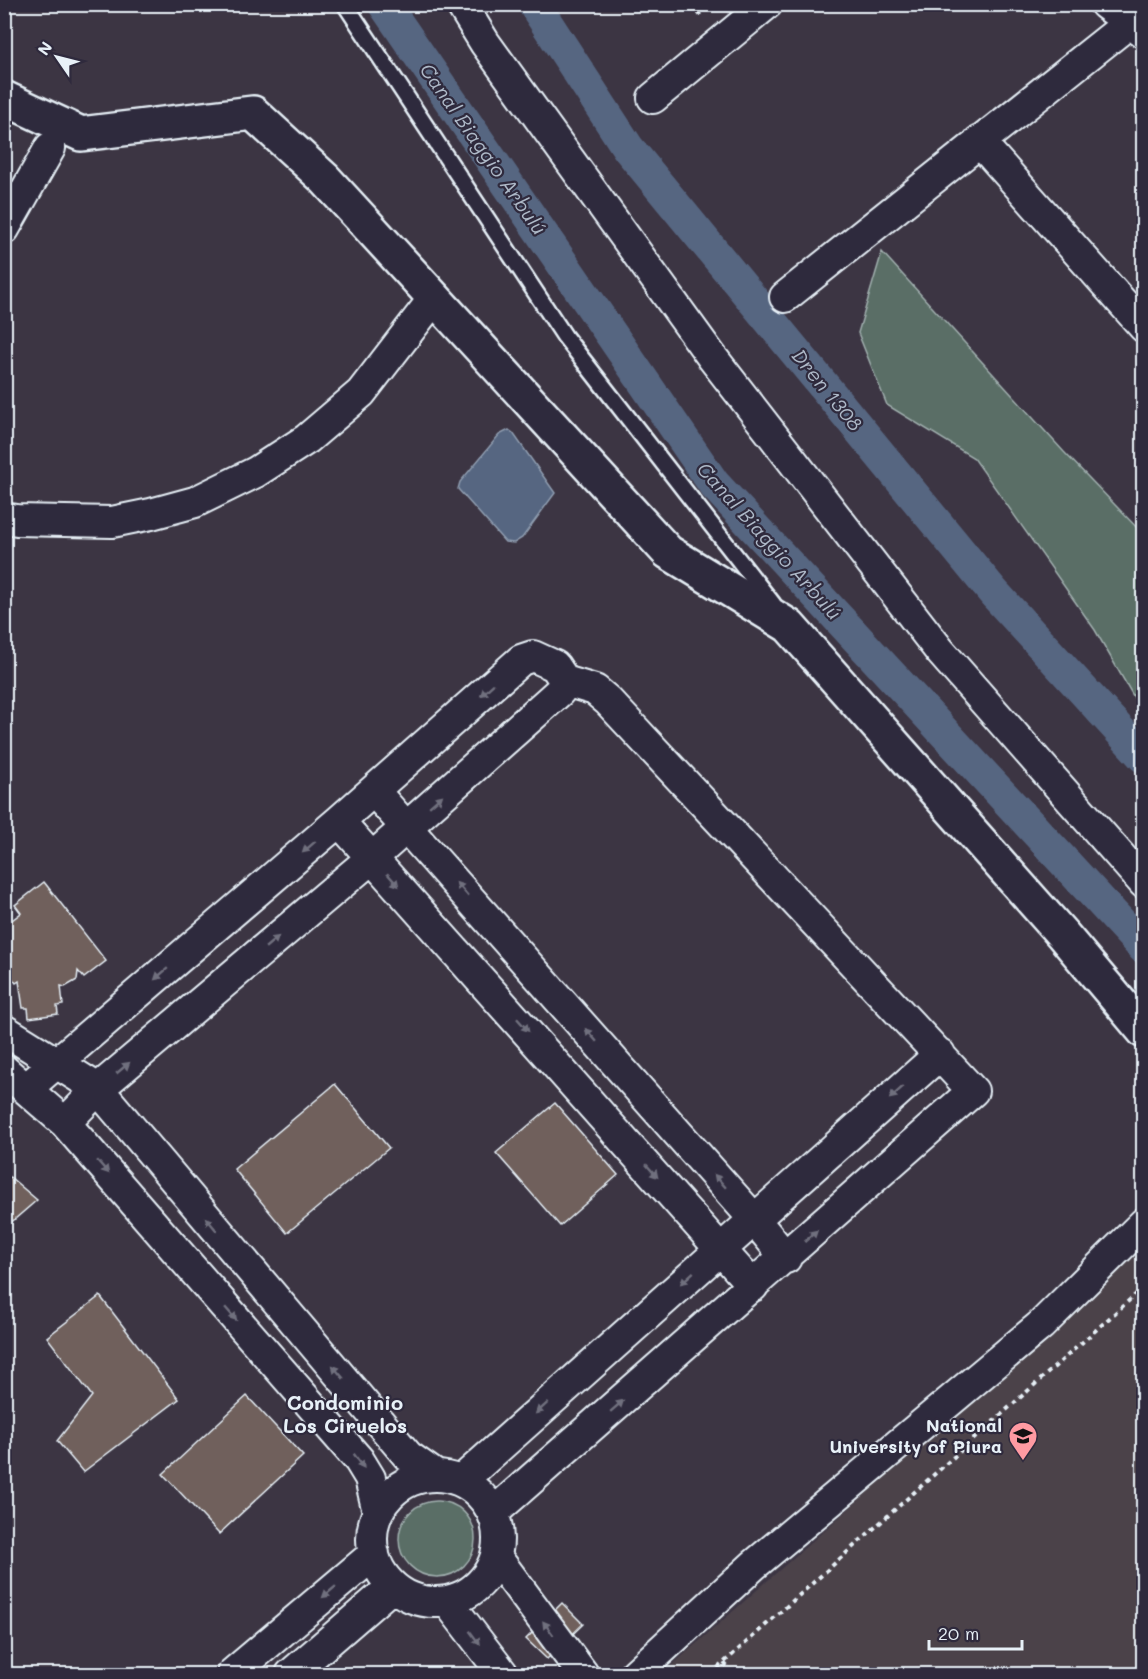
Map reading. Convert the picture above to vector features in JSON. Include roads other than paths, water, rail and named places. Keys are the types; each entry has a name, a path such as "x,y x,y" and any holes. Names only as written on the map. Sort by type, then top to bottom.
{"street":[{"path":"461,4 485,43 712,357 925,632 1143,883"},
{"path":"653,98 767,4"},
{"path":"785,297 979,141 1136,28 1105,4"},
{"path":"4,98 81,134 254,113 325,179 668,552 789,626 1063,935 1143,1031"},
{"path":"979,141 1143,327"},
{"path":"5,226 50,148"},
{"path":"4,518 112,522 195,502 256,472 307,440 361,393 435,297"},
{"path":"378,1512 370,1478 359,1460 65,1123 15,1079 56,1063 374,791 521,660 533,656 555,666 565,681 596,690 608,701 973,1091 786,1258 493,1513"},
{"path":"65,1123 98,1089 373,857 560,692 565,681"},
{"path":"374,791 754,1219 786,1258"},
{"path":"339,821 753,1286"},
{"path":"4,1030 98,1089 408,1456 448,1478 480,1494 493,1513 499,1535 496,1557 478,1586 447,1601 417,1600 393,1586 380,1571 374,1554 373,1532 378,1512 391,1494 409,1481 448,1478 721,1248 940,1054"},
{"path":"635,1674 754,1565 1041,1325 1143,1223"},
{"path":"232,1674 374,1554"},
{"path":"496,1557 583,1674"},
{"path":"291,1674 393,1586"},
{"path":"447,1601 503,1674"}],"lane":[{"path":"345,4 565,337 789,626"}],"water":[{"path":"509,430 555,493 522,538 514,543 505,542 458,489 460,482 499,435"}],"waterway":[{"name":"Canal Biaggio Arbulú","path":"384,4 714,484 1144,948"},
{"name":"Dren 1308","path":"534,4 628,148 994,593 1144,757"}],"place":[{"name":"National University of Piura","path":"1023,1462"}],"district":[{"name":"Condominio Los Ciruelos","path":"345,1414"}]}
